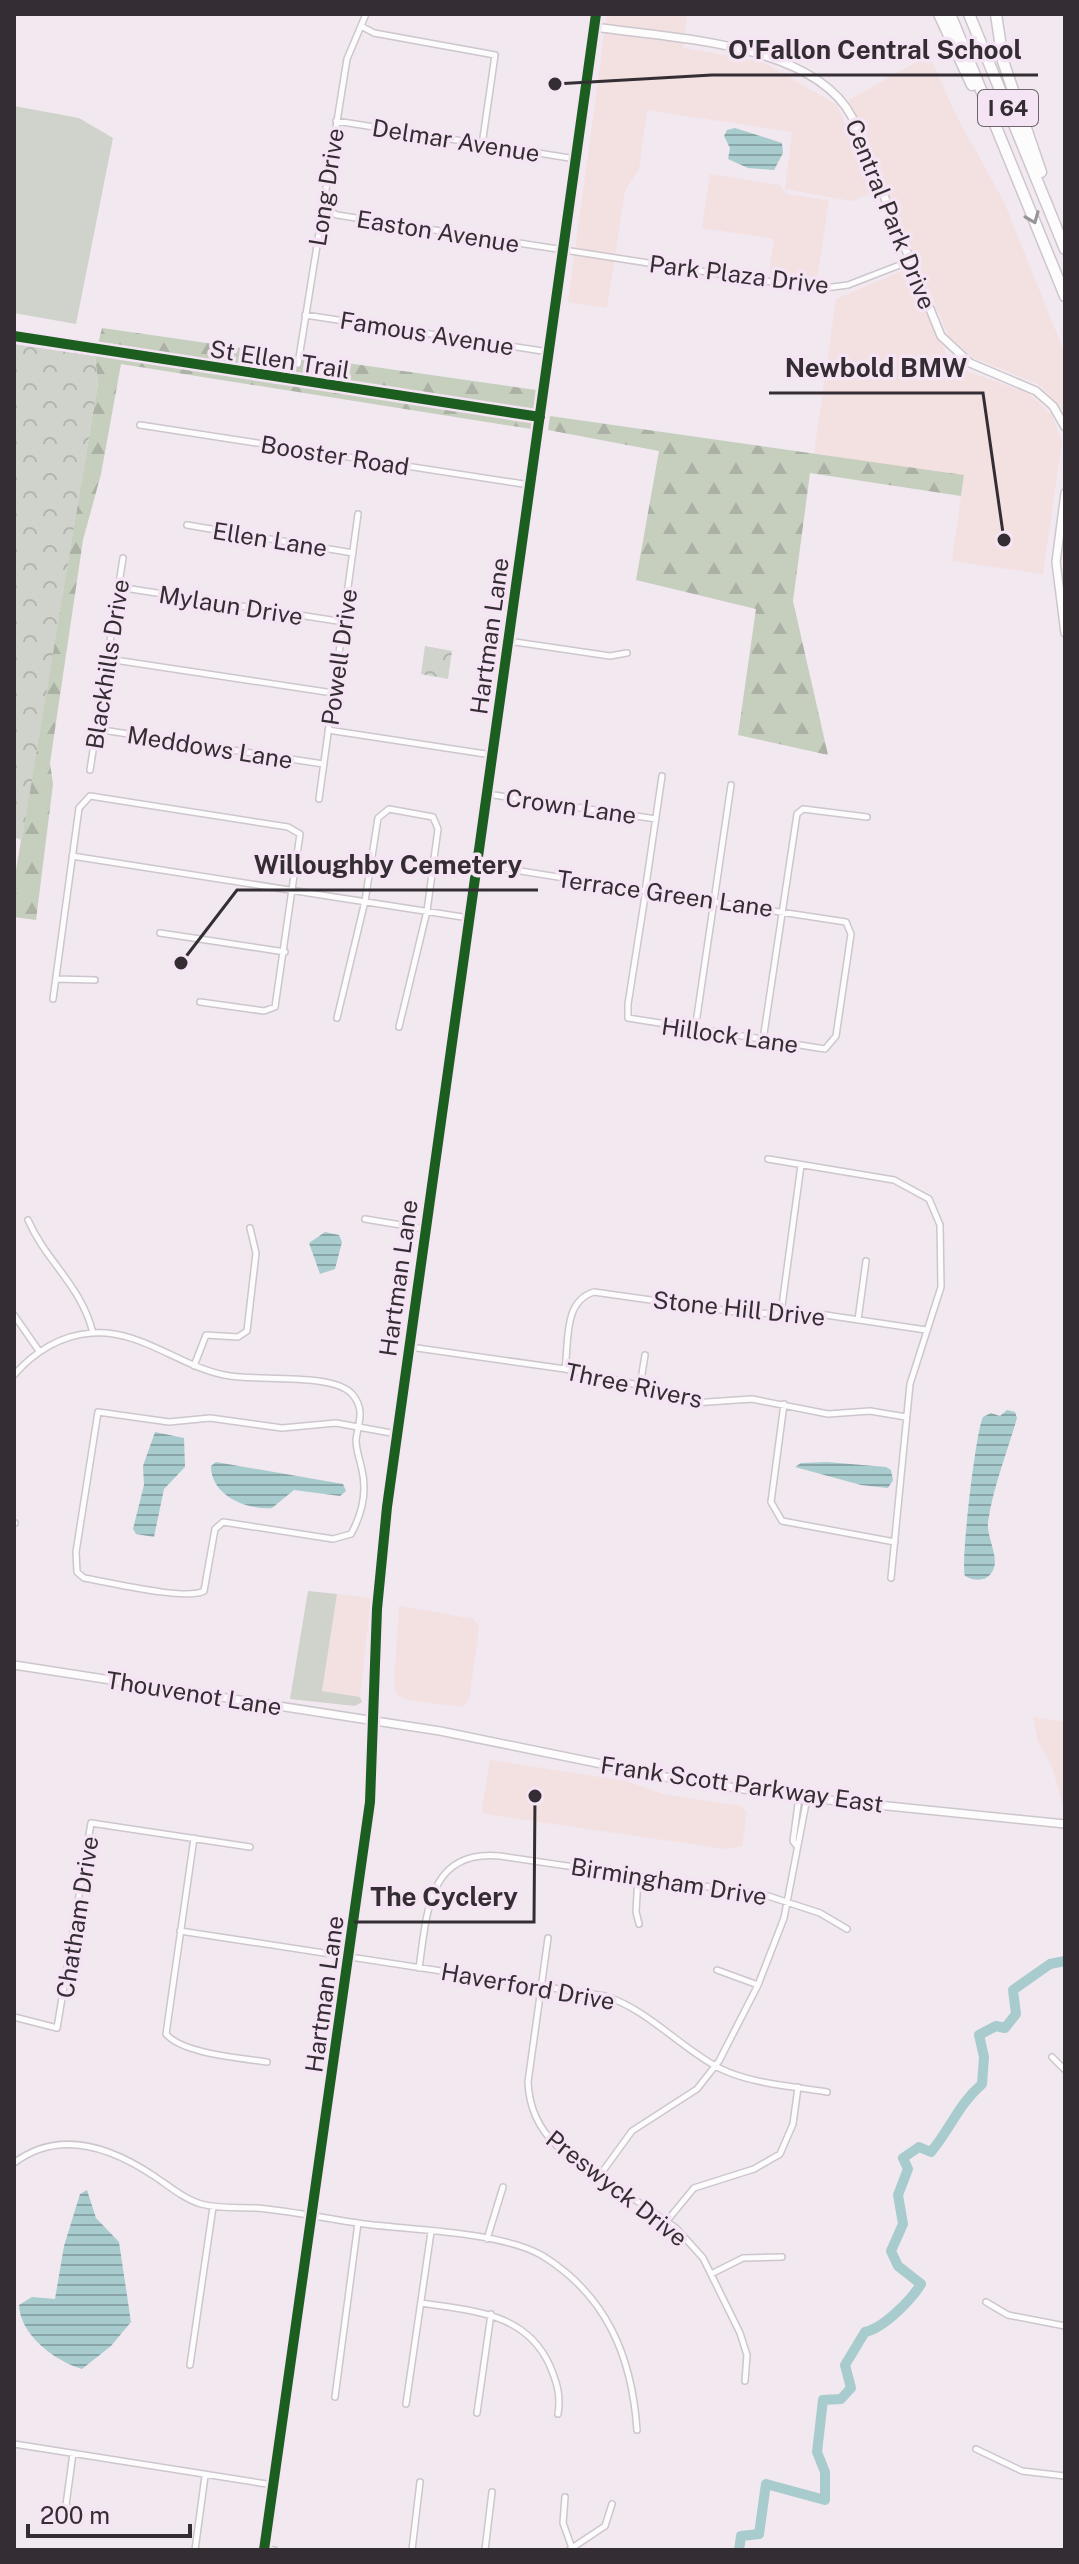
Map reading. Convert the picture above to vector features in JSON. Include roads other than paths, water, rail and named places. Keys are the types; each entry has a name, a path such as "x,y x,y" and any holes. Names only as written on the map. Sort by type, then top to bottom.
{"highway":[{"path":"939,14 969,80 986,104"},
{"name":"I 64","path":"950,14 1065,296"},
{"name":"I 64","path":"969,14 1065,249"},
{"path":"996,14 1003,61 1042,176 1046,202"}],"street":[{"name":"Long Drive","path":"298,364 347,59 366,14"},
{"name":"Hartman Lane","path":"264,2550 370,1802 379,1588 397,1434 596,14"},
{"path":"361,26 374,33 495,55 482,145"},
{"name":"Central Park Drive","path":"595,27 754,50 830,89 852,117 935,323 950,346 970,363 1036,391 1053,406 1065,427"},
{"name":"Delmar Avenue","path":"336,121 576,159"},
{"name":"Easton Avenue","path":"323,197 328,210 337,215 563,250"},
{"name":"Park Plaza Drive","path":"563,250 817,289 848,285 910,261"},
{"name":"Famous Avenue","path":"305,315 549,352"},
{"name":"Booster Road","path":"140,425 530,485"},
{"path":"1065,493 1056,562 1065,633"},
{"name":"Powell Drive","path":"319,799 358,514"},
{"name":"Ellen Lane","path":"187,525 353,553"},
{"name":"Blackhills Drive","path":"90,770 123,558"},
{"name":"Mylaun Drive","path":"118,587 344,622"},
{"path":"508,641 610,656 627,653"},
{"path":"108,659 333,693"},
{"name":"Meddows Lane","path":"96,729 323,764"},
{"path":"328,730 492,755"},
{"path":"645,891 662,776"},
{"path":"695,1030 731,785"},
{"name":"Crown Lane","path":"487,794 656,819"},
{"path":"53,999 81,804 88,797 295,829 301,837 278,1000 271,1011 200,1002"},
{"path":"337,1018 365,901 378,818 389,809 412,812 430,816 438,825 427,911 399,1027"},
{"path":"763,1040 797,814 803,809 814,809 867,817"},
{"path":"72,856 469,918"},
{"name":"Terrace Green Lane","path":"477,864 838,919 850,927 832,1045"},
{"name":"Hillock Lane","path":"645,891 628,1018 825,1049 832,1045"},
{"path":"160,933 285,952"},
{"path":"56,979 95,980"},
{"path":"768,1159 894,1180 929,1199 940,1225 943,1256 938,1301 910,1384 891,1578"},
{"path":"781,1313 801,1165"},
{"path":"365,1219 425,1229"},
{"path":"28,1220 46,1255 75,1287 93,1333"},
{"path":"194,1366 206,1335 238,1337 247,1331 256,1253 250,1228"},
{"path":"858,1320 866,1261"},
{"name":"Stone Hill Drive","path":"565,1369 574,1306 584,1295 594,1292 743,1313 858,1320 926,1330"},
{"path":"14,1315 39,1351"},
{"path":"14,1375 39,1351 64,1339 93,1333 126,1335 194,1366 255,1380 321,1379 338,1383 352,1394 360,1407 361,1429 356,1443 364,1479 363,1500 354,1528 346,1538 223,1522 215,1529 207,1585 196,1594 84,1578 77,1572 76,1552 98,1412 169,1422 210,1418 282,1428 336,1423 361,1429 397,1434"},
{"name":"Three Rivers","path":"409,1347 565,1369 640,1386 693,1403 752,1399 828,1414 870,1411 906,1417"},
{"path":"640,1386 645,1355"},
{"path":"784,1404 771,1502 775,1514 791,1524 895,1542"},
{"name":"Thouvenot Lane","path":"14,1665 375,1720"},
{"name":"Frank Scott Parkway East","path":"375,1720 665,1778 803,1798 1065,1824"},
{"path":"600,2175 636,2127 697,2089 716,2066 758,1985 784,1918 796,1845 793,1841 803,1798"},
{"name":"Chatham Drive","path":"14,2017 57,2028 91,1823 250,1847"},
{"path":"194,1838 166,2034 180,2044 205,2051 267,2062"},
{"name":"Birmingham Drive","path":"419,1968 430,1897 443,1875 469,1859 500,1856 786,1900 847,1929"},
{"path":"638,1876 636,1912 639,1924"},
{"name":"Haverford Drive","path":"180,1931 605,1996 626,2003 716,2066 735,2075 827,2092"},
{"name":"Preswyck Drive","path":"548,1938 528,2082 529,2104 547,2136 666,2222 703,2258 747,2355 745,2381"},
{"path":"717,1970 758,1985"},
{"path":"1052,2057 1065,2070"},
{"path":"666,2222 694,2188 754,2169 780,2154 793,2124 798,2087"},
{"path":"14,2163 47,2147 67,2144 97,2147 118,2154 186,2197 213,2207 257,2208 487,2239 518,2245 540,2254 568,2273 592,2296 614,2330 626,2358 634,2393 637,2430"},
{"path":"487,2239 503,2187"},
{"path":"190,2365 213,2207"},
{"path":"335,2397 358,2223"},
{"path":"406,2404 431,2232"},
{"path":"711,2274 743,2258 782,2257"},
{"path":"986,2302 1008,2315 1065,2326"},
{"path":"421,2303 491,2314 518,2326 542,2351 558,2385 561,2398 558,2414"},
{"path":"477,2413 491,2314"},
{"path":"14,2444 273,2485"},
{"path":"976,2449 1022,2471 1065,2476"},
{"path":"72,2512 66,2505 73,2453"},
{"path":"195,2550 205,2475"},
{"path":"412,2550 420,2482"},
{"path":"485,2550 492,2492"},
{"path":"565,2497 563,2523 570,2549 605,2526 611,2518 612,2504"},
{"path":"264,2550 274,2550"}],"water":[{"path":"735,128 782,143 783,153 774,170 748,168 728,159 730,148 724,136 727,130"},
{"path":"325,1232 339,1235 342,1242 335,1269 320,1274 309,1243"},
{"path":"1007,1410 1015,1412 1017,1418 990,1509 988,1522 994,1567 987,1578 972,1579 965,1576 965,1548 980,1427 983,1417 991,1413 1000,1416"},
{"path":"155,1432 184,1438 185,1467 164,1489 154,1537 136,1534 133,1529 144,1485 143,1466"},
{"path":"216,1462 343,1484 346,1491 340,1496 294,1490 272,1508 242,1504 217,1486 211,1466"},
{"path":"801,1463 886,1467 891,1470 893,1480 888,1488 861,1485 795,1467"},
{"path":"87,2190 96,2218 119,2242 131,2322 111,2346 82,2369 50,2353 32,2336 25,2327 19,2305 32,2297 55,2299 64,2246 80,2194"}],"waterway":[{"path":"739,2550 741,2536 759,2534 766,2484 825,2500 825,2472 817,2452 823,2400 841,2399 851,2388 845,2365 865,2332 896,2312 921,2284 898,2266 891,2251 903,2224 898,2195 908,2169 903,2158 919,2147 931,2152 982,2084 984,2057 979,2035 996,2026 1005,2028 1016,2014 1013,1990 1050,1964 1065,1961"}],"place":[{"name":"O'Fallon Central School","path":"555,84"},
{"name":"Newbold BMW","path":"1004,540"},
{"name":"Willoughby Cemetery","path":"181,963"},
{"name":"The Cyclery","path":"535,1796"}]}
